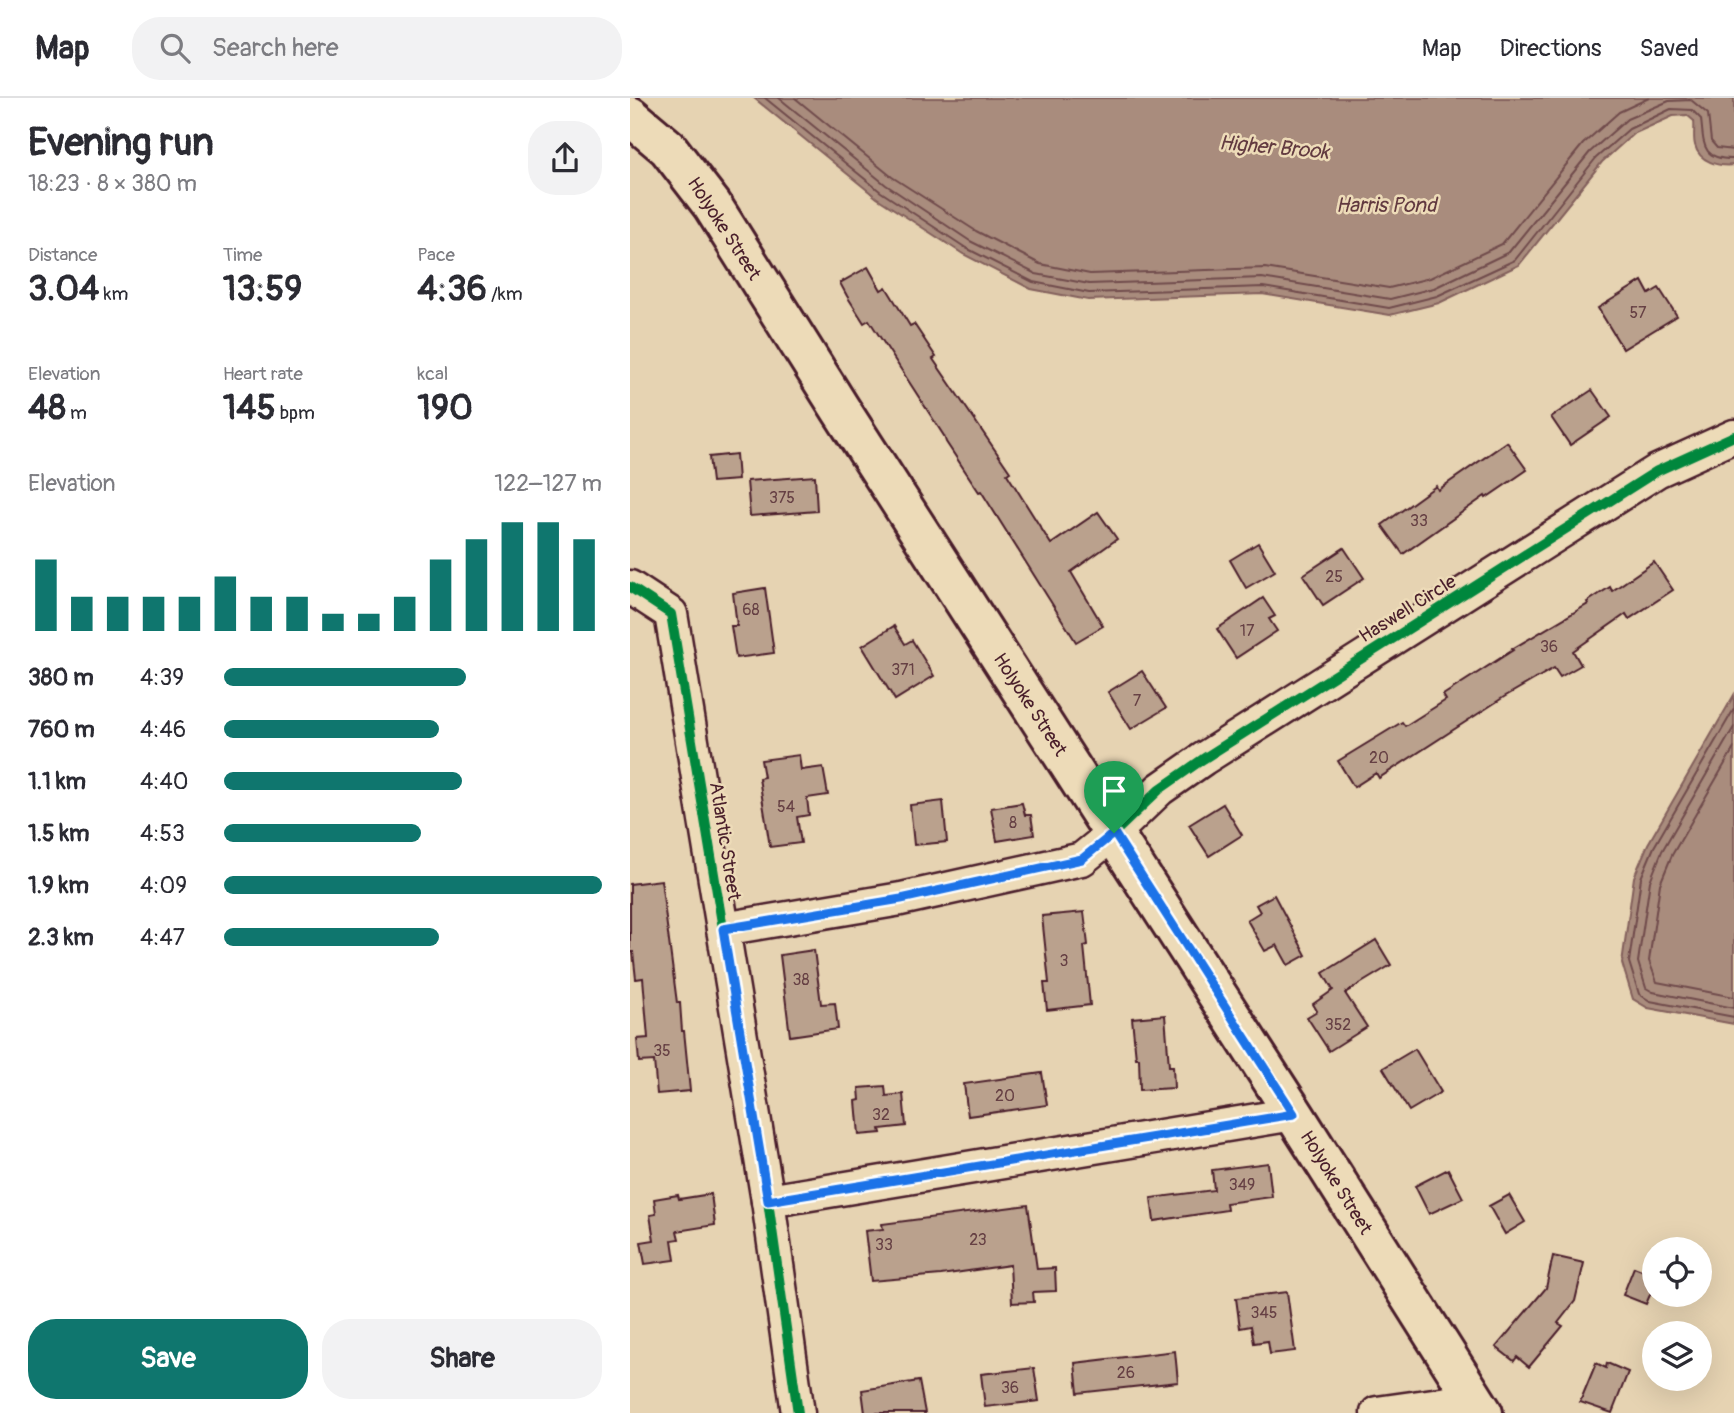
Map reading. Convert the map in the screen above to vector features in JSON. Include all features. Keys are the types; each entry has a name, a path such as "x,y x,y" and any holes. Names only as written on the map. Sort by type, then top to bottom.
{"main road":[{"name":"Holyoke Street","path":"630,116 668,148 712,205 1480,1406"}],"street":[{"name":"Haswell Circle","path":"723,929 901,899 1082,859 1160,789 1203,759 1657,471 1734,436"},
{"name":"Atlantic Street","path":"630,587 671,614 768,1201 798,1413"},
{"path":"768,1201 1294,1114"},
{"path":"1377,1413 1480,1406"}],"water":[{"name":"Harris Pond","path":"754,98 1734,98 1734,165 1716,164 1701,156 1695,145 1694,121 1687,115 1673,116 1633,134 1602,162 1519,265 1439,303 1390,315 1262,294 1088,300 1031,289 963,254 877,198"},
{"path":"1734,695 1734,1024 1648,1008 1633,999 1622,963 1634,877 1648,844"}],"building":[{"path":"868,267 881,290 886,287 910,326 914,324 936,357 933,359 1010,472 1007,474 1051,544 1098,512 1117,539 1071,572 1103,626 1076,642 869,320 864,323 840,283"},
{"path":"1642,281 1649,294 1659,288 1677,316 1623,349 1598,308"},
{"path":"1592,390 1611,417 1570,445 1551,417"},
{"path":"1507,442 1527,470 1403,554 1382,525 1436,486 1438,490"},
{"path":"736,454 738,480 712,482 709,457"},
{"path":"815,476 817,511 750,516 747,481"},
{"path":"1258,543 1275,571 1246,588 1230,560"},
{"path":"1344,548 1364,578 1323,605 1303,575"},
{"path":"1654,562 1673,590 1629,619 1626,614 1573,651 1581,665 1560,677 1554,668 1379,778 1376,773 1354,787 1338,761 1402,722 1405,726 1446,700 1443,695 1512,649 1588,604 1587,602 1610,587 1612,591"},
{"path":"765,588 774,653 736,658 731,626 737,626 733,593"},
{"path":"1263,598 1275,616 1269,619 1277,631 1236,658 1217,629"},
{"path":"894,626 905,644 912,640 934,676 895,700 862,646"},
{"path":"1142,671 1166,708 1131,729 1108,692"},
{"path":"799,755 801,770 823,767 828,795 807,798 809,815 797,817 801,843 770,847 759,778 764,777 761,760"},
{"path":"943,801 947,842 914,845 910,805"},
{"path":"1022,803 1025,815 1031,815 1034,835 997,841 991,808"},
{"path":"1223,804 1242,835 1209,856 1189,825"},
{"path":"661,880 677,1003 680,1003 684,1031 690,1091 657,1094 654,1061 639,1062 637,1039 648,1038 643,978 636,979 633,952 630,952 630,884"},
{"path":"1274,895 1306,955 1288,965 1277,945 1265,951 1247,920 1260,912 1256,905"},
{"path":"1084,912 1088,945 1084,946 1090,1005 1047,1010 1044,983 1049,983 1042,916"},
{"path":"1376,940 1391,965 1345,993 1367,1027 1329,1051 1307,1017 1317,1011 1313,1004 1333,990 1323,973"},
{"path":"814,950 821,1004 835,1003 838,1029 790,1036 780,955"},
{"path":"1165,1015 1169,1066 1173,1066 1174,1088 1140,1090 1139,1058 1136,1058 1132,1018"},
{"path":"1415,1049 1441,1092 1409,1111 1383,1068"},
{"path":"1042,1073 1047,1105 968,1116 964,1084"},
{"path":"885,1086 886,1096 903,1094 906,1126 880,1129 881,1133 859,1135 856,1101 860,1100 859,1088"},
{"path":"1268,1163 1272,1197 1226,1203 1227,1210 1154,1221 1151,1198 1214,1190 1212,1170"},
{"path":"1448,1169 1463,1198 1429,1214 1415,1186"},
{"path":"711,1194 715,1225 677,1231 679,1239 672,1240 675,1260 645,1264 641,1242 654,1240 650,1215 656,1214 654,1199 678,1195 679,1199"},
{"path":"1509,1195 1525,1222 1505,1234 1489,1206"},
{"path":"1028,1205 1037,1269 1055,1268 1056,1291 1033,1292 1034,1302 1012,1303 1010,1265 871,1281 865,1231 883,1229 882,1224"},
{"path":"1553,1256 1584,1263 1575,1301 1558,1323 1563,1326 1529,1367 1517,1357 1514,1361 1496,1347 1546,1288"},
{"path":"1634,1267 1642,1270 1642,1302 1623,1295"},
{"path":"1287,1292 1295,1351 1270,1354 1268,1341 1254,1343 1251,1326 1240,1328 1236,1298"},
{"path":"1175,1351 1178,1382 1078,1393 1075,1363"},
{"path":"1596,1363 1606,1368 1607,1363 1628,1372 1612,1413 1580,1402"},
{"path":"1034,1368 1039,1401 985,1407 981,1374"},
{"path":"919,1381 925,1413 865,1413 862,1390"}],"cycle path":[{"path":"723,929 901,899 1082,859 1160,789 1203,759 1657,471 1734,436"},
{"path":"630,587 671,614 768,1201 798,1413"}],"route":[{"path":"1114,833 1294,1114 768,1201 723,929 901,899 1082,859 1114,833"}],"water label":[{"name":"Higher Brook","path":"1274,147"}]}
